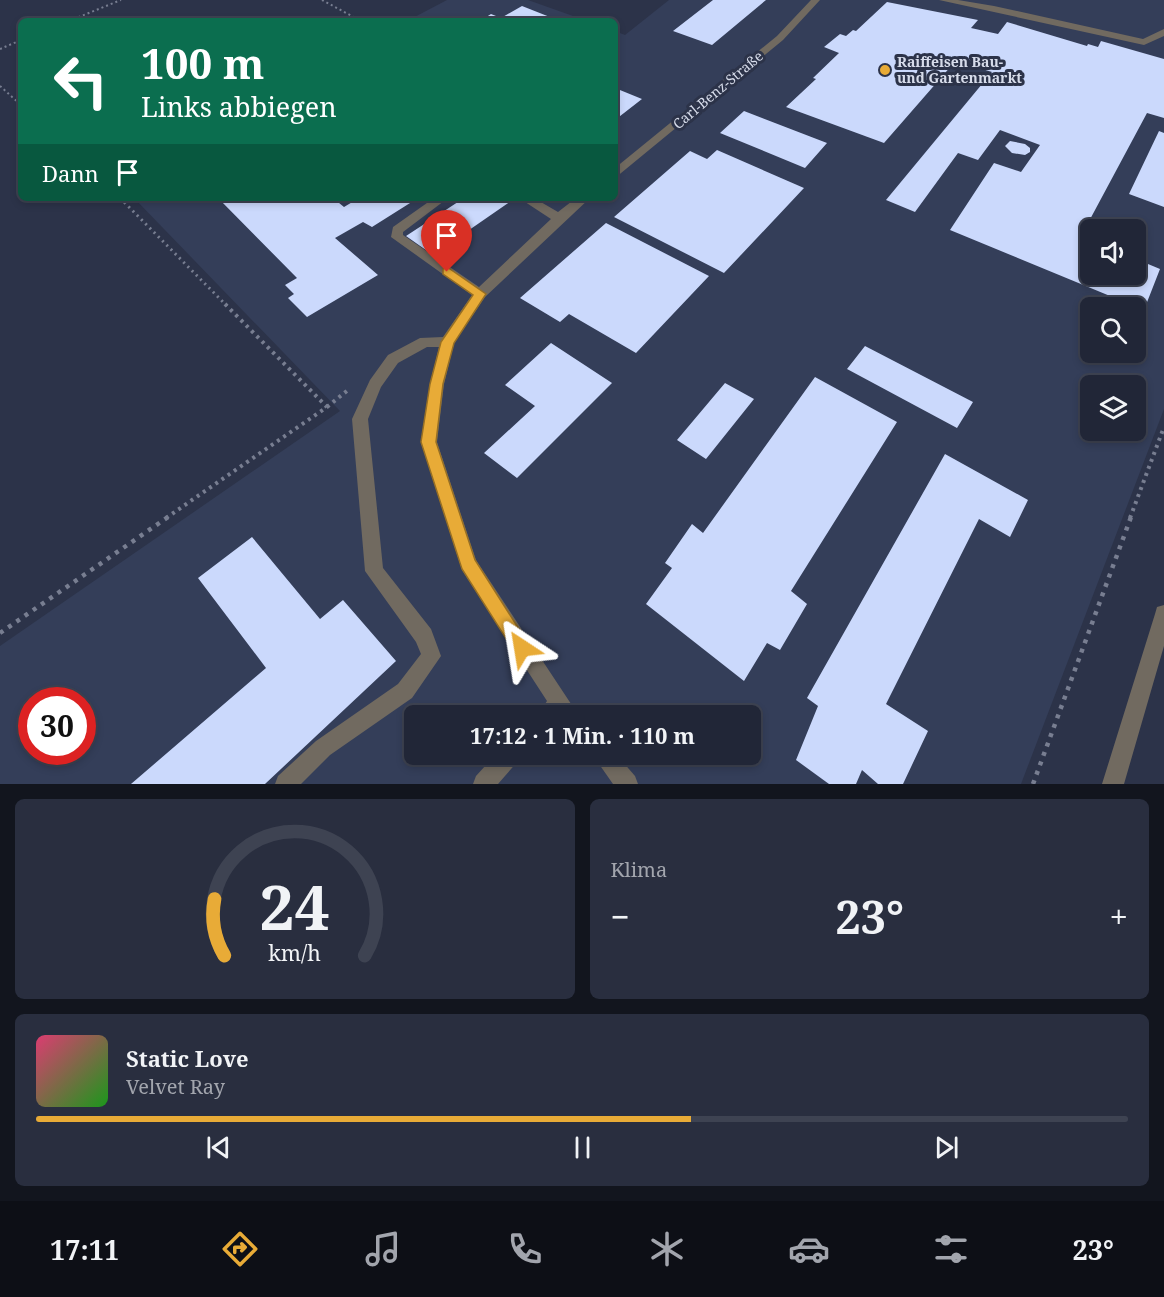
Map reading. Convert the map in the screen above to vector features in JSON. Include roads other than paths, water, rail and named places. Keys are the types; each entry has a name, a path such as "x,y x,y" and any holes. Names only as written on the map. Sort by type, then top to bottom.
{"street":[{"name":"Carl-Benz-Straße","path":"618,172 780,38 816,0"},
{"path":"943,0 1144,42 1164,32"},
{"path":"438,201 397,230 397,237 480,294"},
{"path":"530,201 560,218"},
{"path":"554,705 468,564 429,442 437,384 447,342 480,294 560,218 581,201"},
{"path":"286,784 323,748 405,691 431,656 424,636 374,571 360,419 375,384 393,359 425,342 447,342"},
{"path":"1113,784 1164,614"},
{"path":"484,784 501,765"},
{"path":"611,765 627,784"}],"place":[{"name":"Raiffeisen Bau- und Gartenmarkt","path":"885,70"}]}
